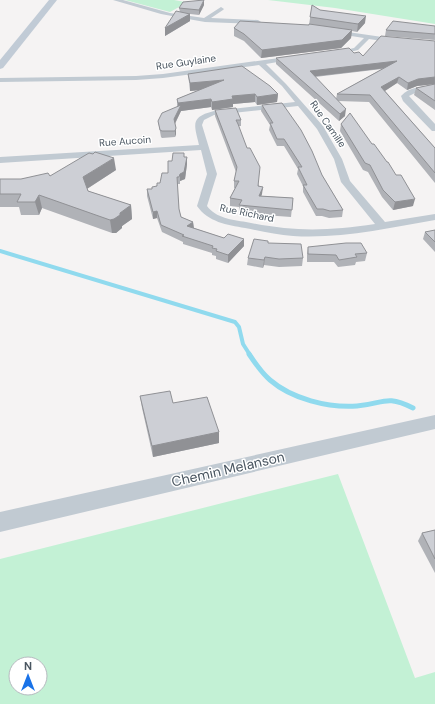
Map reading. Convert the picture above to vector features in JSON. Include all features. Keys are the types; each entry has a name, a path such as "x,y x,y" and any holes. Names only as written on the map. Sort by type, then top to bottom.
{"main road":[{"path":"0,66 53,0"}],"street":[{"path":"116,0 159,12 205,20 263,22"},
{"path":"205,20 222,9"},
{"path":"324,30 406,42"},
{"path":"329,54 356,49 368,37"},
{"name":"Rue Guylaine","path":"0,80 136,78 298,58"},
{"name":"Rue Camille","path":"260,62 284,85 320,128 338,159 346,182 382,225"},
{"path":"435,87 408,92 405,96 406,99 435,129"},
{"name":"Rue Richard","path":"300,104 214,113 206,115 198,121 212,174 202,206 206,212 214,218 266,229 301,233 330,232 435,217"},
{"name":"Rue Aucoin","path":"0,160 204,147"},
{"name":"Chemin Melanson","path":"22,516 435,422"},
{"path":"0,519 22,516"},
{"path":"0,522 22,516"}],"green space":[{"path":"125,0 174,0 185,2 170,12"},
{"path":"268,0 435,0 435,24 335,8"},
{"path":"338,474 415,678 435,672 435,704 0,704 0,559"}],"building":[{"path":"204,0 199,10 179,8 183,2"},
{"path":"312,5 320,10 366,16 358,24 310,17"},
{"path":"176,11 190,14 165,28"},
{"path":"240,21 309,24 352,30 342,40 262,50 244,34 234,28"},
{"path":"393,21 435,26 435,34 386,30"},
{"path":"381,36 435,41 435,77 418,79 408,83 399,77 381,87 435,148 435,173 370,95 337,94 397,61 310,71 346,109 340,114 276,58 349,48 354,53 359,52 363,56"},
{"path":"242,66 270,86 278,94 257,97 255,94 232,96 233,99 212,102 211,99 178,103 177,99 224,80 190,83 188,74"},
{"path":"435,84 435,101 416,88"},
{"path":"282,103 301,130 322,175 343,210 330,211 317,209 303,185 307,185 298,167 302,167 284,139 277,139 270,123 273,123 262,105"},
{"path":"181,105 174,119 176,128 175,131 160,130 158,121 162,113"},
{"path":"236,108 241,120 236,120 247,148 250,148 260,167 258,186 263,187 259,196 293,198 292,210 239,205 242,200 230,198 239,181 234,181 237,167 215,110"},
{"path":"350,113 372,144 374,144 388,162 396,175 401,175 415,199 395,202 383,190 370,165 365,163 341,124"},
{"path":"95,152 114,158 83,177 88,191 131,205 114,219 110,220 39,195 35,202 17,202 21,194 0,194 0,179 21,179 48,173 50,176 89,153 93,154"},
{"path":"173,153 184,153 184,157 187,157 184,172 177,177 181,217 193,222 187,226 224,238 228,234 244,239 228,255 216,251 217,249 212,248 213,246 182,236 184,235 161,225 157,211 153,212 147,189 152,189 152,187 157,186 157,183 160,183 162,173 168,173 168,161 172,161"},
{"path":"435,230 435,242 425,232"},
{"path":"254,239 268,241 268,243 301,244 303,258 279,259 265,257 264,260 248,258"},
{"path":"361,243 367,253 355,254 357,257 339,260 336,255 308,254 308,247"},
{"path":"170,391 173,403 207,397 219,432 152,446 140,396"},
{"path":"435,530 435,559 422,533"}],"waterway":[{"path":"0,251 235,322 239,327 243,344 250,355"},
{"path":"249,354 261,371 279,387 311,401 323,404 346,406 366,405 390,401 404,404 413,408"}]}
